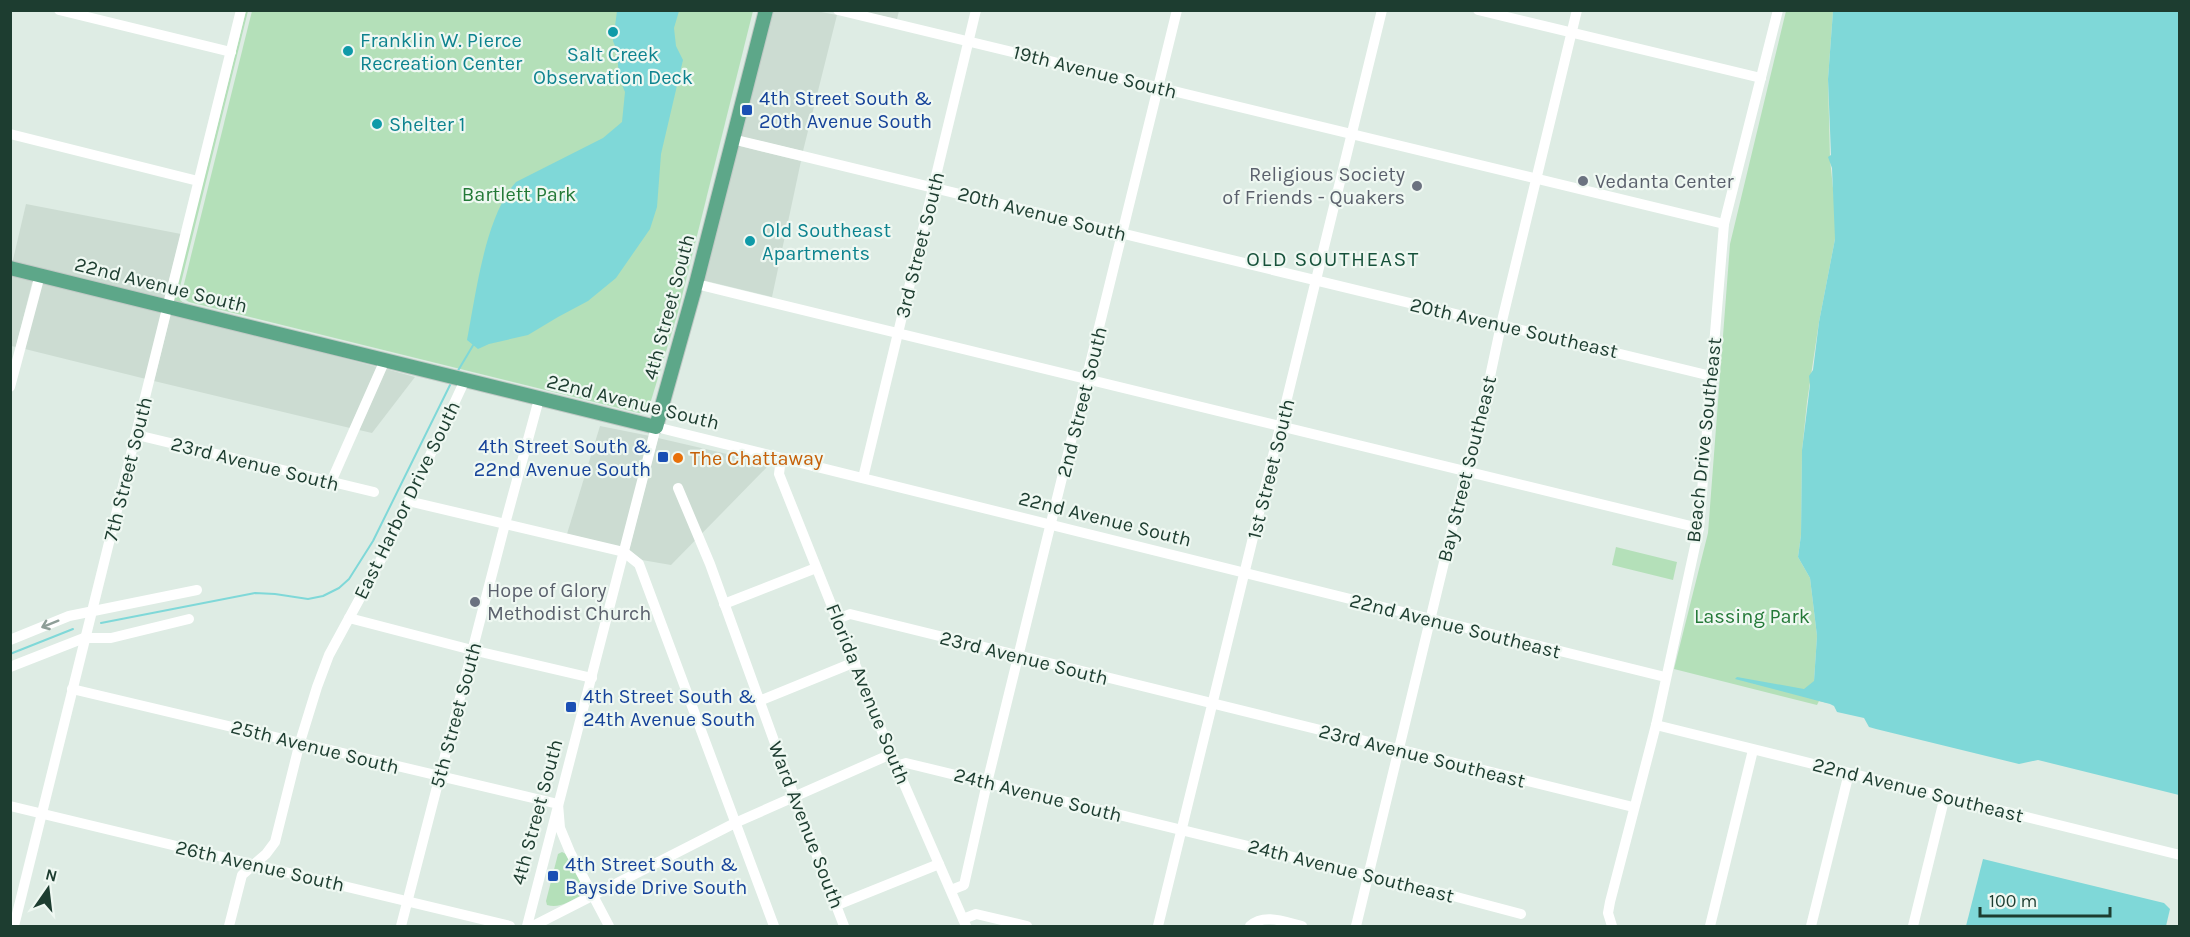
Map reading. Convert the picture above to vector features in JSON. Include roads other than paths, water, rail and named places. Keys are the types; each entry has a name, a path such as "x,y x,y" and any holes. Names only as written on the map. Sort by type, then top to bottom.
{"main road":[{"name":"4th Street South","path":"656,428 696,284 766,10"},
{"name":"22nd Avenue South","path":"10,268 656,428"}],"street":[{"path":"59,10 231,52"},
{"name":"7th Street South","path":"14,927 241,10"},
{"name":"19th Avenue South","path":"838,10 1724,224"},
{"name":"3rd Street South","path":"863,478 976,10"},
{"name":"2nd Street South","path":"951,890 964,885 987,783 1160,88 1177,10"},
{"name":"1st Street South","path":"1158,927 1382,10"},
{"path":"1478,10 1761,78"},
{"name":"Bay Street Southeast","path":"1356,927 1485,400 1535,178 1577,10"},
{"name":"Beach Drive Southeast","path":"1612,927 1608,913 1610,902 1656,725 1699,528 1724,224 1778,10"},
{"path":"10,134 198,181"},
{"name":"20th Avenue South","path":"732,139 1316,281"},
{"path":"10,387 40,275"},
{"name":"20th Avenue Southeast","path":"1316,281 1711,376"},
{"path":"696,284 1699,528"},
{"path":"331,482 385,360"},
{"name":"East Harbor Drive South","path":"229,927 242,875 255,865 275,842 300,742 328,655 385,552 465,380"},
{"name":"5th Street South","path":"401,927 539,399"},
{"name":"22nd Avenue South","path":"656,428 1246,573"},
{"name":"4th Street South","path":"527,927 656,428"},
{"name":"23rd Avenue South","path":"137,435 374,492"},
{"name":"Florida Avenue South","path":"782,458 779,474 896,766 964,923"},
{"name":"Ward Avenue South","path":"678,488 710,564 844,927"},
{"path":"408,501 624,552 639,564 774,927"},
{"path":"724,604 816,568"},
{"name":"22nd Avenue Southeast","path":"1246,573 1665,677"},
{"path":"10,640 69,616 196,590"},
{"name":"23rd Avenue South","path":"838,619 850,614 1211,704"},
{"path":"349,618 592,678"},
{"path":"10,667 84,638 111,638 189,619"},
{"path":"759,701 855,662"},
{"name":"25th Avenue South","path":"72,689 558,804"},
{"name":"23rd Avenue Southeast","path":"1211,704 1633,807"},
{"name":"22nd Avenue Southeast","path":"1656,725 2180,855"},
{"path":"1710,927 1753,750"},
{"path":"533,927 735,823 891,753"},
{"name":"24th Avenue South","path":"896,766 906,763 1180,830"},
{"path":"1811,927 1849,773"},
{"path":"1913,927 1945,796"},
{"path":"558,804 560,828 609,927"},
{"name":"26th Avenue South","path":"10,806 510,927"},
{"name":"24th Avenue Southeast","path":"1180,830 1521,914"},
{"path":"837,905 939,864"},
{"path":"964,923 976,914 1027,927"},
{"path":"1250,927 1256,921 1273,919 1302,927"}],"water":[{"path":"617,11 679,11 674,28 676,46 683,60 661,154 657,207 650,229 616,278 588,301 528,335 489,344 478,349 467,340 483,256 505,197 516,182 603,138 622,122 625,92 619,78 617,51 613,41"},
{"path":"1833,11 2179,11 2179,795 2038,760 2019,764 1876,729 1869,727 1864,718 1837,712 1830,704 1735,679 1737,677 1804,689 1814,681 1817,636 1810,578 1798,557 1801,535 1802,450 1810,385 1809,376 1813,370 1819,322 1835,239 1832,168 1828,157 1831,155 1828,79"},
{"path":"1983,859 2164,903 2170,909 2166,926 1966,926"}],"waterway":[{"path":"456,374 475,342"},
{"path":"101,623 255,593 308,599 323,596 339,588 349,579 373,541 452,381"},
{"path":"10,654 73,629"}],"place":[{"name":"Salt Creek Observation Deck","path":"613,32"},
{"name":"Franklin W. Pierce Recreation Center","path":"348,51"},
{"name":"4th Street South & 20th Avenue South","path":"747,110"},
{"name":"Shelter 1","path":"377,124"},
{"name":"Vedanta Center","path":"1583,181"},
{"name":"Religious Society of Friends - Quakers","path":"1417,186"},
{"name":"Old Southeast Apartments","path":"750,241"},
{"name":"4th Street South & 22nd Avenue South","path":"663,457"},
{"name":"The Chattaway","path":"678,458"},
{"name":"Hope of Glory Methodist Church","path":"475,602"},
{"name":"4th Street South & 24th Avenue South","path":"571,707"},
{"name":"4th Street South & Bayside Drive South","path":"553,876"}],"district":[{"name":"OLD SOUTHEAST","path":"1333,259"}],"park label":[{"name":"Bartlett Park","path":"519,194"},
{"name":"Lassing Park","path":"1752,616"}]}
